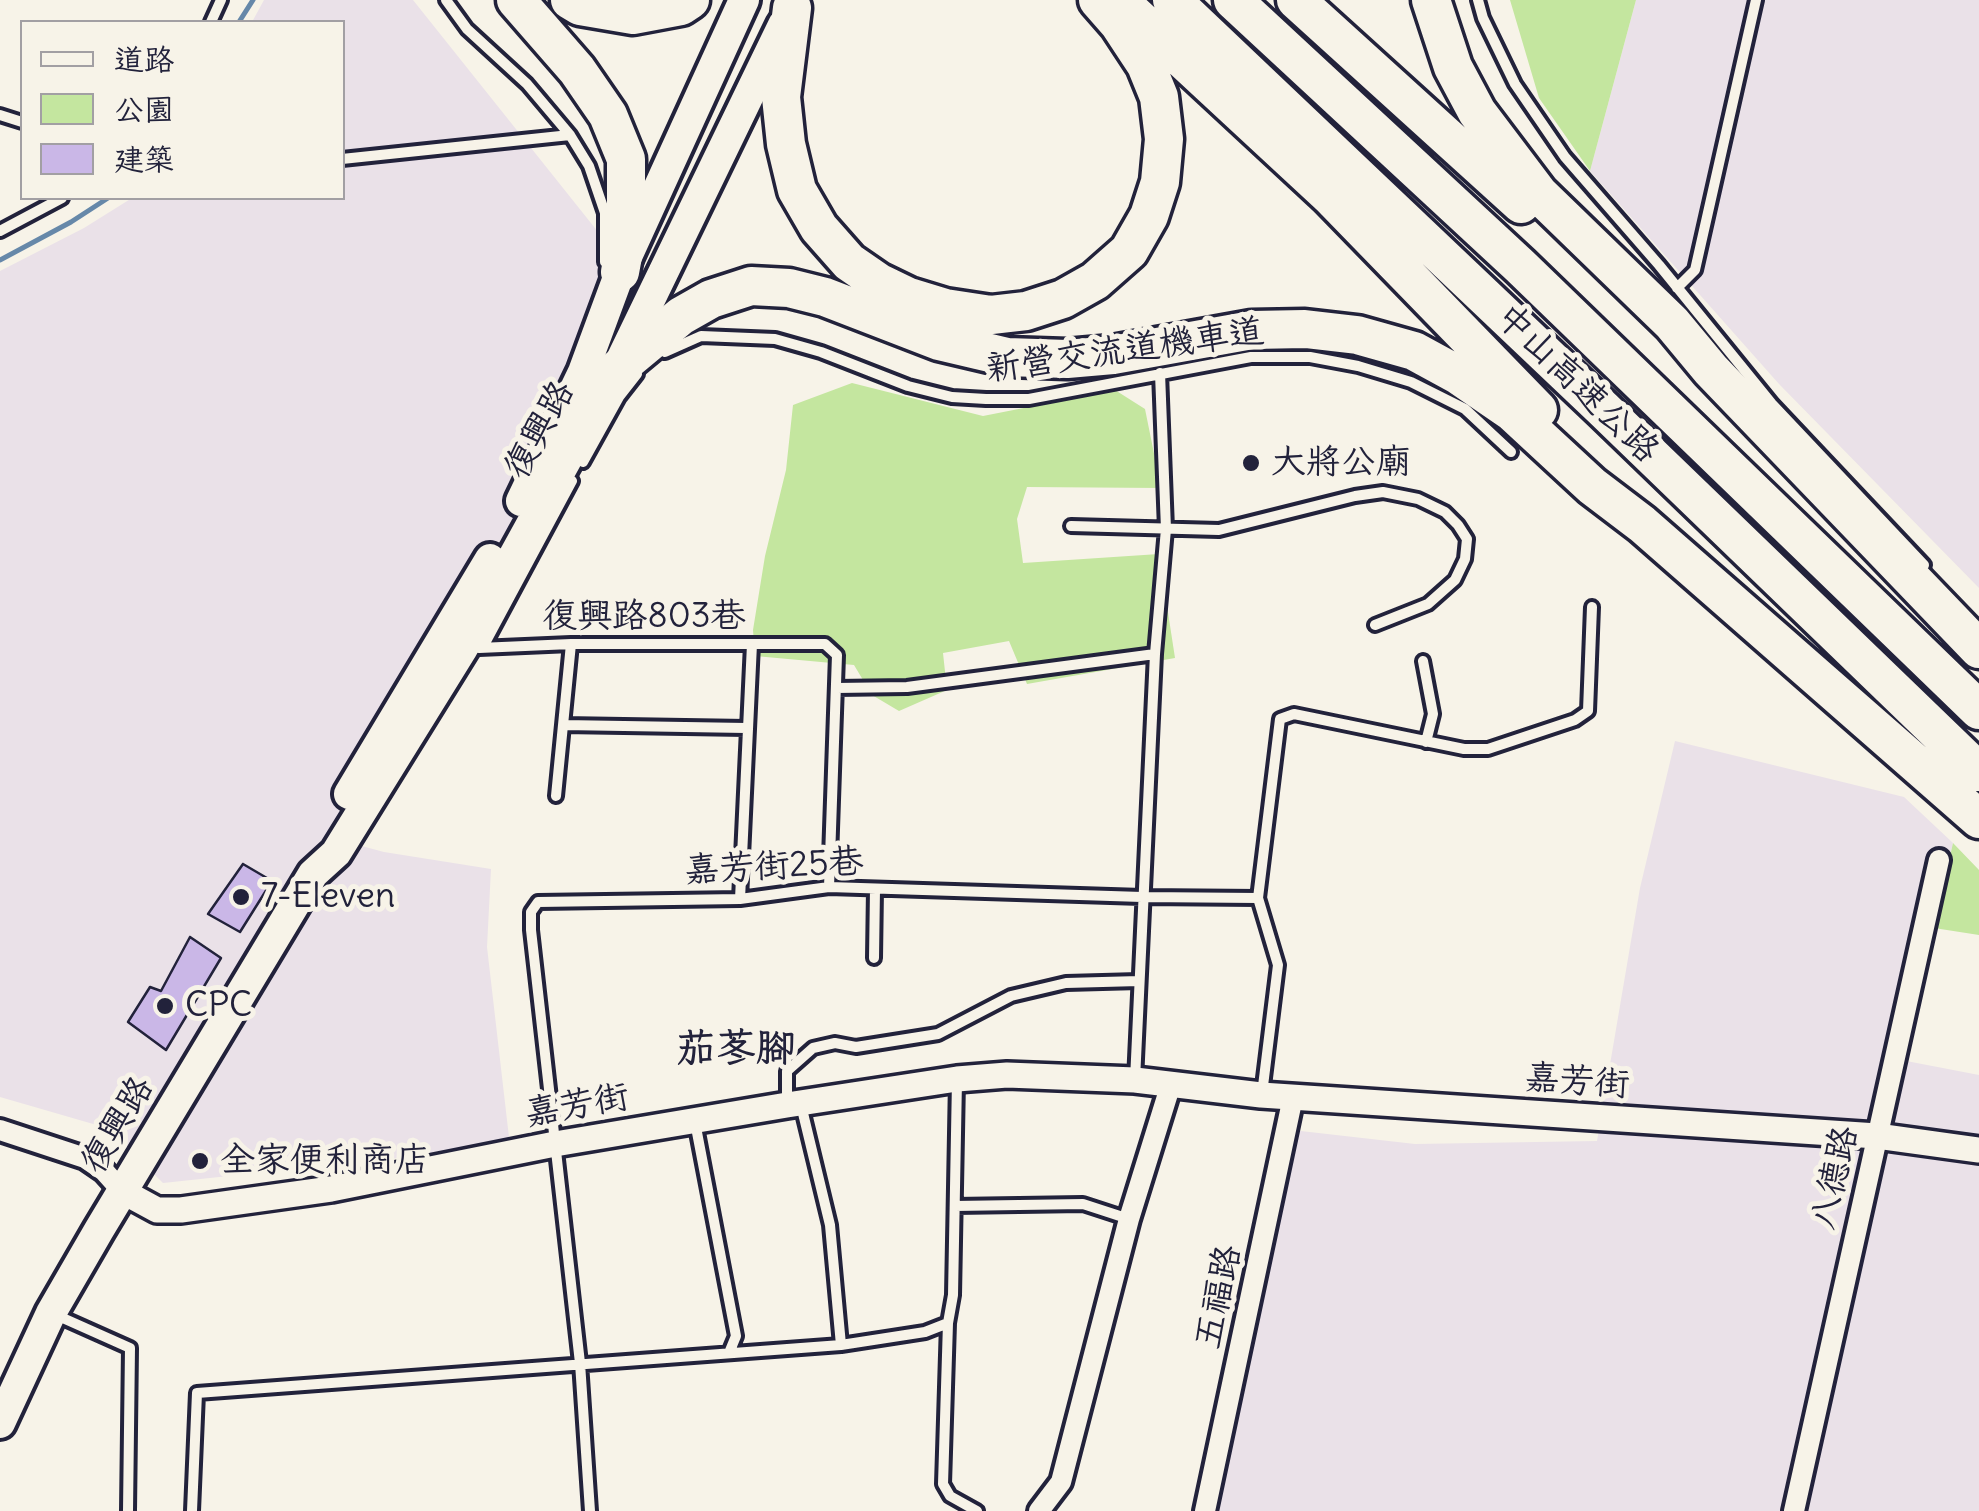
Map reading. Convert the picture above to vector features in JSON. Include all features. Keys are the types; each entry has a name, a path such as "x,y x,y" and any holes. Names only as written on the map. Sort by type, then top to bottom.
{"highway":[{"path":"516,0 598,100 626,159 627,220 620,272"},
{"path":"570,0 580,6 633,15 681,6 690,0"},
{"path":"794,4 781,97 786,144 797,190 819,228 849,262 878,282 945,308 992,316 1026,311 1063,299 1095,281 1129,251 1150,216 1160,182 1164,139 1159,96 1146,64 1098,0"},
{"path":"1118,0 1330,196 1604,478 1642,524"},
{"name":"中山高速公路","path":"1172,0 1979,772"},
{"name":"中山高速公路","path":"1234,0 1520,266 1979,710"},
{"path":"1296,0 1618,292 1711,370"},
{"path":"1430,0 1453,67 1477,112 1539,194 1672,323 1711,370 1979,650"},
{"path":"615,369 682,316 712,298 751,286 789,288 826,297 938,341 1007,357 1066,359 1113,355 1252,330 1306,329 1357,335 1414,351 1512,412 1592,486 1642,524 1979,819"}],"main road":[{"name":"復興路","path":"313,874 320,841 498,547 615,369 620,272 744,0"},
{"name":"復興路","path":"0,1423 52,1313 313,874 336,854 473,648 794,4"}],"street":[{"name":"八德路","path":"1794,1511 1938,860"},
{"name":"嘉芳街","path":"122,1191 157,1210 181,1210 331,1189 555,1144 794,1104 1007,1075 1135,1080 1262,1095 1878,1136 1979,1150"},
{"path":"1039,1511 1061,1482 1129,1219 1170,1086"},
{"name":"五福路","path":"1205,1511 1293,1097"},
{"path":"0,1130 86,1158 122,1191"}],"lane":[{"path":"446,0 467,29 527,84 570,135 589,166 605,213 615,369"},
{"path":"1478,0 1516,84 1600,200 1659,264 1772,404 1938,580"},
{"path":"1677,288 1695,270 1756,0"},
{"path":"345,159 570,135"},
{"path":"0,231 58,200"},
{"name":"新營交流道機車道","path":"659,355 700,336 775,338 908,386 952,397 986,399 1029,398 1251,357 1310,357 1412,382 1465,409 1511,452"},
{"path":"1135,1080 1154,654 1166,529 1160,373"},
{"path":"1071,526 1219,530 1383,492 1418,498 1445,512 1467,539 1466,559 1455,580 1428,604 1375,626"},
{"path":"1262,1095 1278,965 1258,898 1280,719 1294,714 1464,750 1488,749 1576,720 1588,711 1592,607"},
{"path":"556,796 571,644"},
{"path":"740,899 752,644"},
{"name":"復興路803巷","path":"473,648 825,644 837,655 836,688"},
{"path":"829,886 836,688 907,687 1012,676 1086,661 1154,654"},
{"path":"1423,661 1433,714 1426,742"},
{"path":"563,725 746,728"},
{"name":"嘉芳街25巷","path":"555,1144 530,912 538,902 740,899 829,886 1142,898 1258,898"},
{"path":"874,958 875,888"},
{"path":"841,1344 830,1225 788,1071 813,1048 938,1034 1011,996 1066,983 1139,981"},
{"path":"957,1079 953,1295 948,1323 943,1484 950,1496 976,1511"},
{"path":"695,1121 736,1336 729,1353"},
{"path":"555,1144 580,1363 590,1511"},
{"path":"955,1206 1083,1204 1129,1219"},
{"path":"52,1313 130,1348 128,1511"},
{"path":"192,1511 197,1393 841,1344 925,1332 948,1323"}],"shaded area":[{"path":"264,0 413,0 638,282 546,478 343,841 384,852 491,869 487,947 510,1146 163,1183 107,1128 0,1097 0,271 129,200 345,200 345,20 253,20"},
{"path":"1636,0 1979,0 1979,588 1779,384 1590,171"},
{"path":"1675,741 1904,797 1953,843 1934,928 1896,1059 1979,1075 1979,1511 1203,1511 1292,1130 1415,1144 1597,1141 1640,888"}],"green space":[{"path":"1510,0 1636,0 1590,171 1539,98"},
{"path":"852,383 983,416 1115,390 1145,409 1161,488 1027,487 1017,519 1023,563 1159,554 1175,658 1027,684 1009,641 943,653 947,690 899,711 872,695 854,665 755,656 753,630 765,556 786,470 793,405"},
{"path":"1953,843 1979,870 1979,935 1934,928"}],"building":[{"name":"7-Eleven","path":"243,864 272,881 240,932 208,914"},
{"name":"CPC","path":"190,937 221,958 166,1050 128,1022 150,987 161,991"}],"waterway":[{"path":"240,20 253,0"},
{"path":"0,260 105,200"}],"place":[{"name":"大將公廟","path":"1251,463"},
{"name":"7-Eleven","path":"241,897"},
{"name":"CPC","path":"165,1006"},
{"name":"全家便利商店","path":"200,1161"}],"district":[{"name":"茄苳腳","path":"736,1050"}]}
